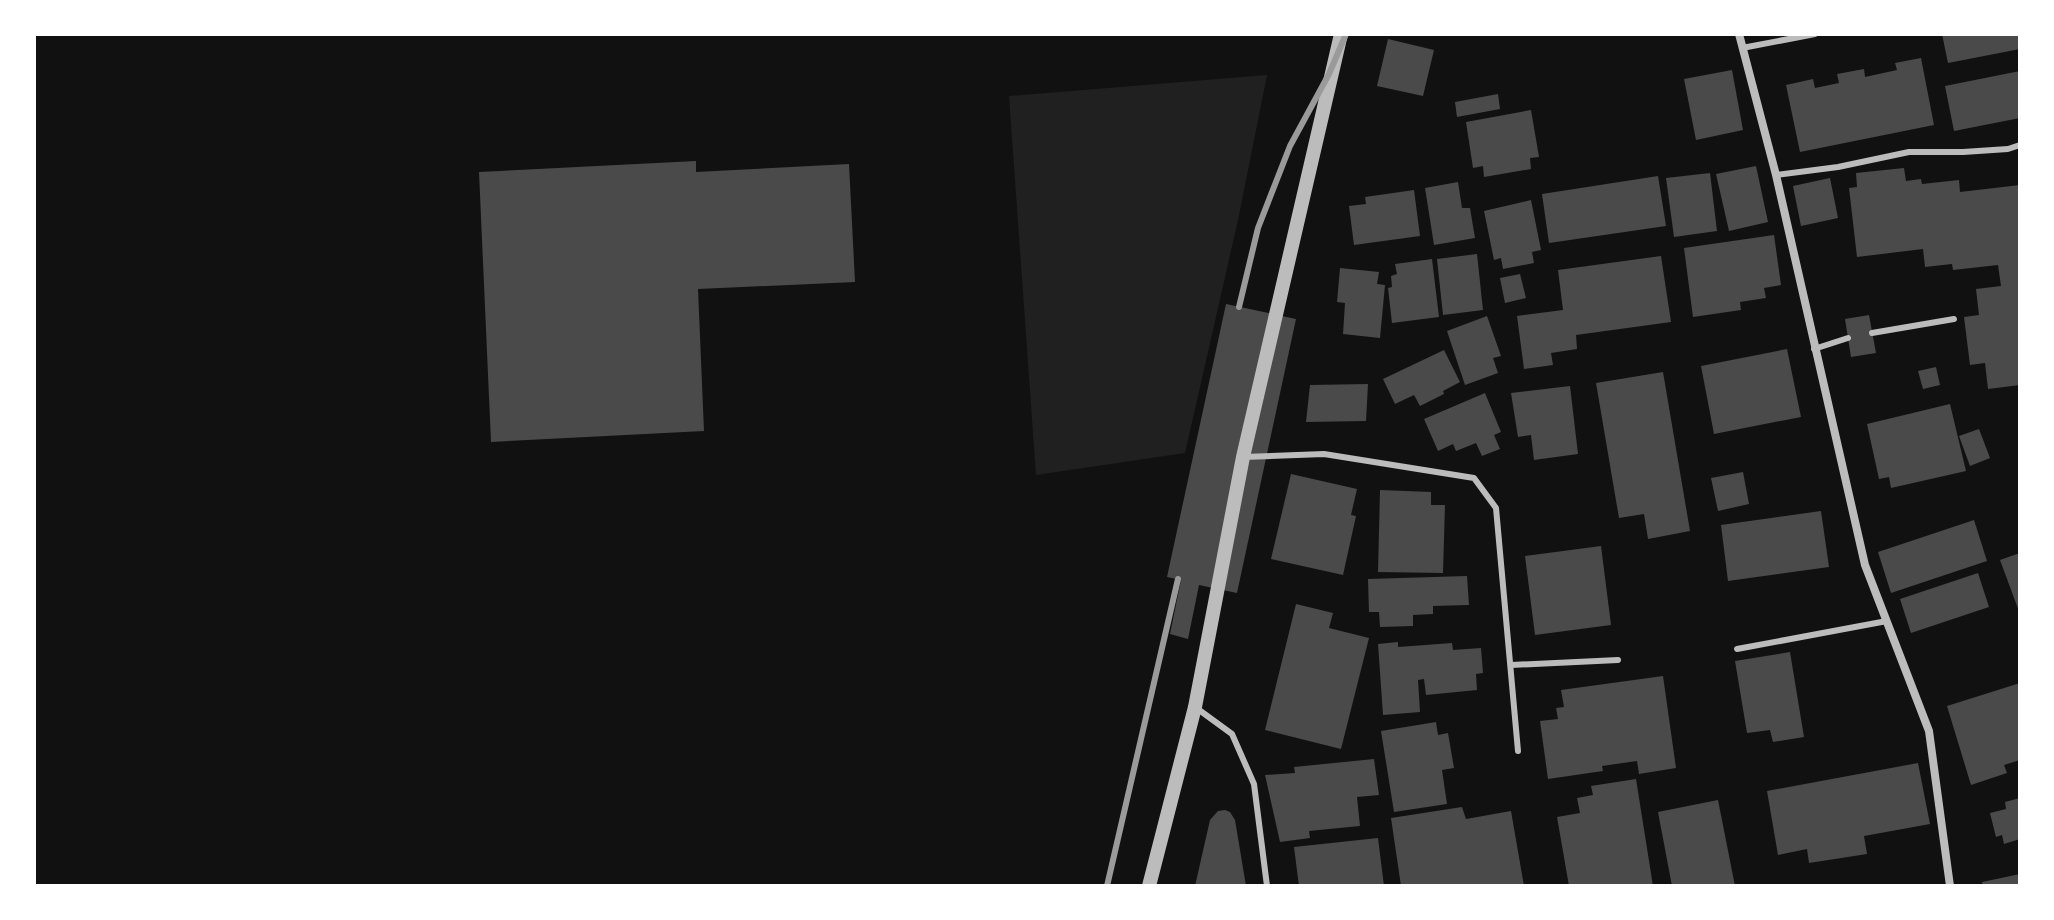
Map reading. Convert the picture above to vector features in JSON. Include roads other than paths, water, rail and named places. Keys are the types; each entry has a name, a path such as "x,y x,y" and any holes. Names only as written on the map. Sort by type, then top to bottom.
{"street":[{"path":"1149,886 1195,707 1243,457 1341,34"},
{"path":"1739,34 1776,175 1865,565 1929,731 1950,886"}],"lane":[{"path":"1742,48 1815,34"},
{"path":"1776,175 1838,167 1909,152 1963,152 2008,149 2020,145"},
{"path":"1872,333 1954,319"},
{"path":"1814,349 1848,338"},
{"path":"1243,457 1324,454 1474,478 1496,508 1518,751"},
{"path":"1737,649 1887,621"},
{"path":"1511,665 1618,660"},
{"path":"1195,707 1232,734 1254,784 1267,886"}],"railway":[{"path":"1239,307 1258,228 1290,146 1329,74 1346,34"},
{"path":"1107,886 1178,579"}]}
